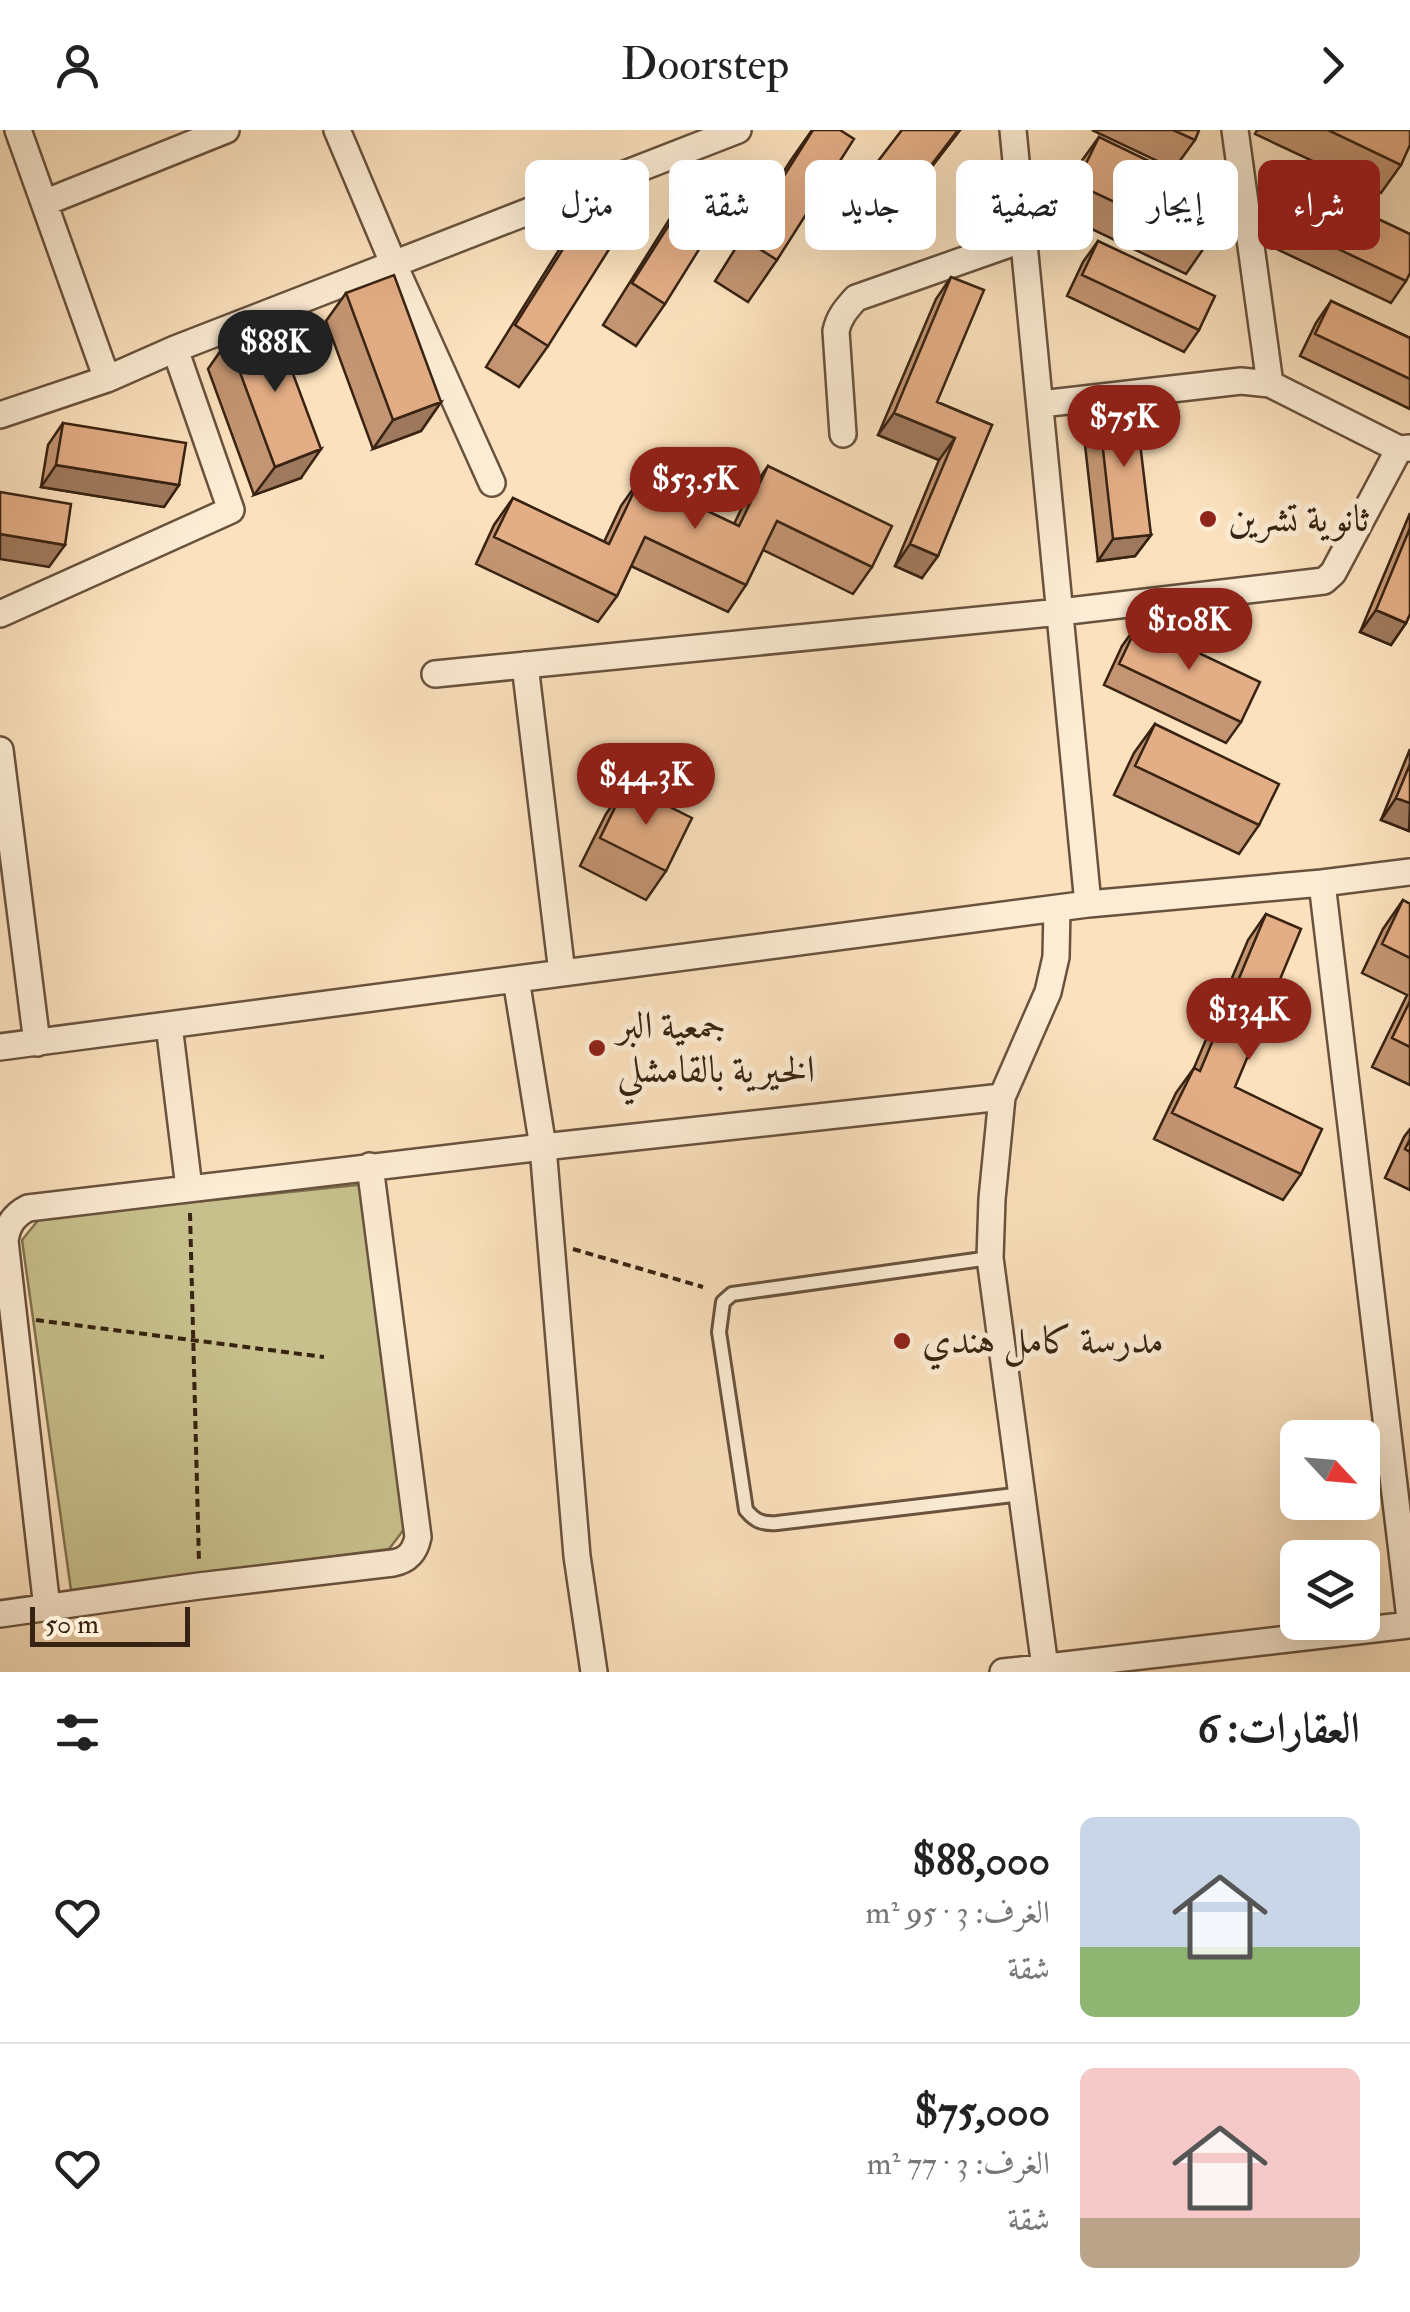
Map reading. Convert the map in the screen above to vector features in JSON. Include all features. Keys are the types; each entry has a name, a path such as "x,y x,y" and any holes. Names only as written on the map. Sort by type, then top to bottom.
{"street":[{"path":"18,130 107,378"},
{"path":"44,203 226,130"},
{"path":"337,130 492,483"},
{"path":"0,416 394,265 681,140 738,130"},
{"path":"1013,130 1016,160"},
{"path":"1235,130 1270,384"},
{"path":"843,434 836,331 846,308 856,298 993,250"},
{"path":"1025,250 1088,904"},
{"path":"0,614 231,510 175,350"},
{"path":"435,674 1060,612 1324,581 1404,449 1270,384 1241,380 1041,404"},
{"path":"525,665 562,973"},
{"path":"0,750 37,1042"},
{"path":"0,1048 1088,904 1410,872"},
{"path":"1003,1672 1410,1622 1322,883"},
{"path":"1044,1667 990,1258 1002,1097 1048,992 1056,957 1057,908"},
{"path":"516,979 542,1146 578,1556 594,1672"},
{"path":"169,1025 188,1188"},
{"path":"47,1608 4,1241 8,1225 20,1212 370,1166 1002,1097"},
{"path":"0,1614 408,1558 418,1538 370,1166"}],"lane":[{"path":"990,1258 732,1294 722,1302 719,1332 746,1510 752,1518 764,1524 777,1524 1022,1494"}],"path":[{"path":"188,1188 199,1586"},
{"path":"550,1242 703,1288"},
{"path":"14,1317 324,1357"}],"shaded area":[{"path":"367,1184 408,1524 389,1549 71,1590 22,1240 40,1218"}],"building":[{"path":"813,130 840,130 854,139 841,160 805,160 805,216 785,247 785,174"},
{"path":"902,130 958,130 935,160 879,160"},
{"path":"1173,130 1199,130 1195,140"},
{"path":"1328,130 1410,130 1410,145 1401,165"},
{"path":"1099,137 1147,160 1113,160 1113,201 1093,192 1093,160 1088,160"},
{"path":"1380,220 1410,234 1410,273 1406,281 1340,250 1380,250"},
{"path":"669,225 669,250 699,250 665,304 632,283"},
{"path":"1098,241 1215,296 1199,330 1082,275"},
{"path":"562,250 609,250 548,346 515,325"},
{"path":"761,250 783,250 777,260"},
{"path":"394,275 441,402 393,420 346,293"},
{"path":"951,277 984,290 937,402 992,425 938,556 910,544 955,438 894,413"},
{"path":"1331,301 1410,338 1410,379 1315,334"},
{"path":"274,323 321,449 275,467 228,340"},
{"path":"1135,401 1151,535 1113,539 1098,405"},
{"path":"63,423 186,443 179,485 56,465"},
{"path":"768,466 892,526 872,567 777,521 746,585 645,537 617,596 494,537 513,498 609,544 640,479 739,526"},
{"path":"0,492 71,504 65,545 0,534"},
{"path":"1410,528 1410,614 1406,623 1376,610"},
{"path":"1138,624 1260,682 1241,722 1119,664"},
{"path":"1155,724 1279,784 1259,825 1135,766"},
{"path":"1410,764 1410,803 1396,798"},
{"path":"626,785 692,818 666,871 600,838"},
{"path":"1403,900 1410,904 1410,958 1382,944"},
{"path":"1266,914 1301,929 1235,1087 1322,1129 1301,1174 1172,1113 1194,1068 1200,1071"},
{"path":"1410,1001 1410,1047 1392,1038"}],"place":[{"name":"ثانوية تشرين","path":"1208,519"},
{"name":"جمعية البر الخيرية بالقامشلي","path":"597,1048"},
{"name":"مدرسة كامل هندي","path":"902,1341"}]}
